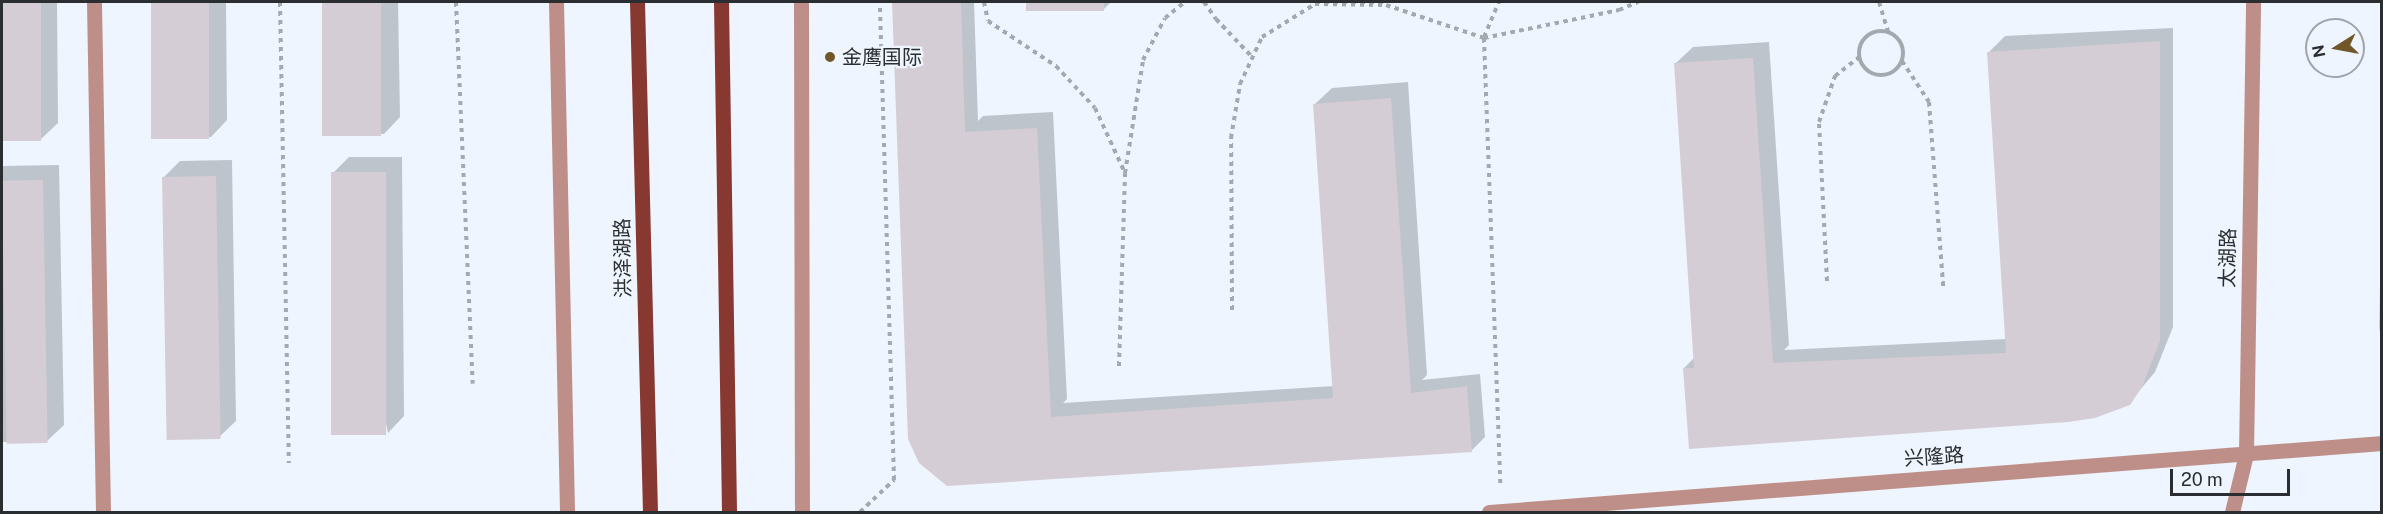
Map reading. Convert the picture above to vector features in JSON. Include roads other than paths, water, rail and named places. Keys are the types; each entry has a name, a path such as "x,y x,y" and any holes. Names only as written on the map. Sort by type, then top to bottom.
{"main road":[{"name":"洪泽湖路","path":"637,2 650,513"},
{"path":"721,2 729,513"}],"street":[{"path":"94,2 103,513"},
{"path":"556,2 567,513"},
{"path":"801,2 802,513"},
{"name":"太湖路","path":"2232,513 2246,454 2253,2"},
{"name":"兴隆路","path":"1495,512 2382,443"}],"place":[{"name":"金鹰国际","path":"830,57"}]}
